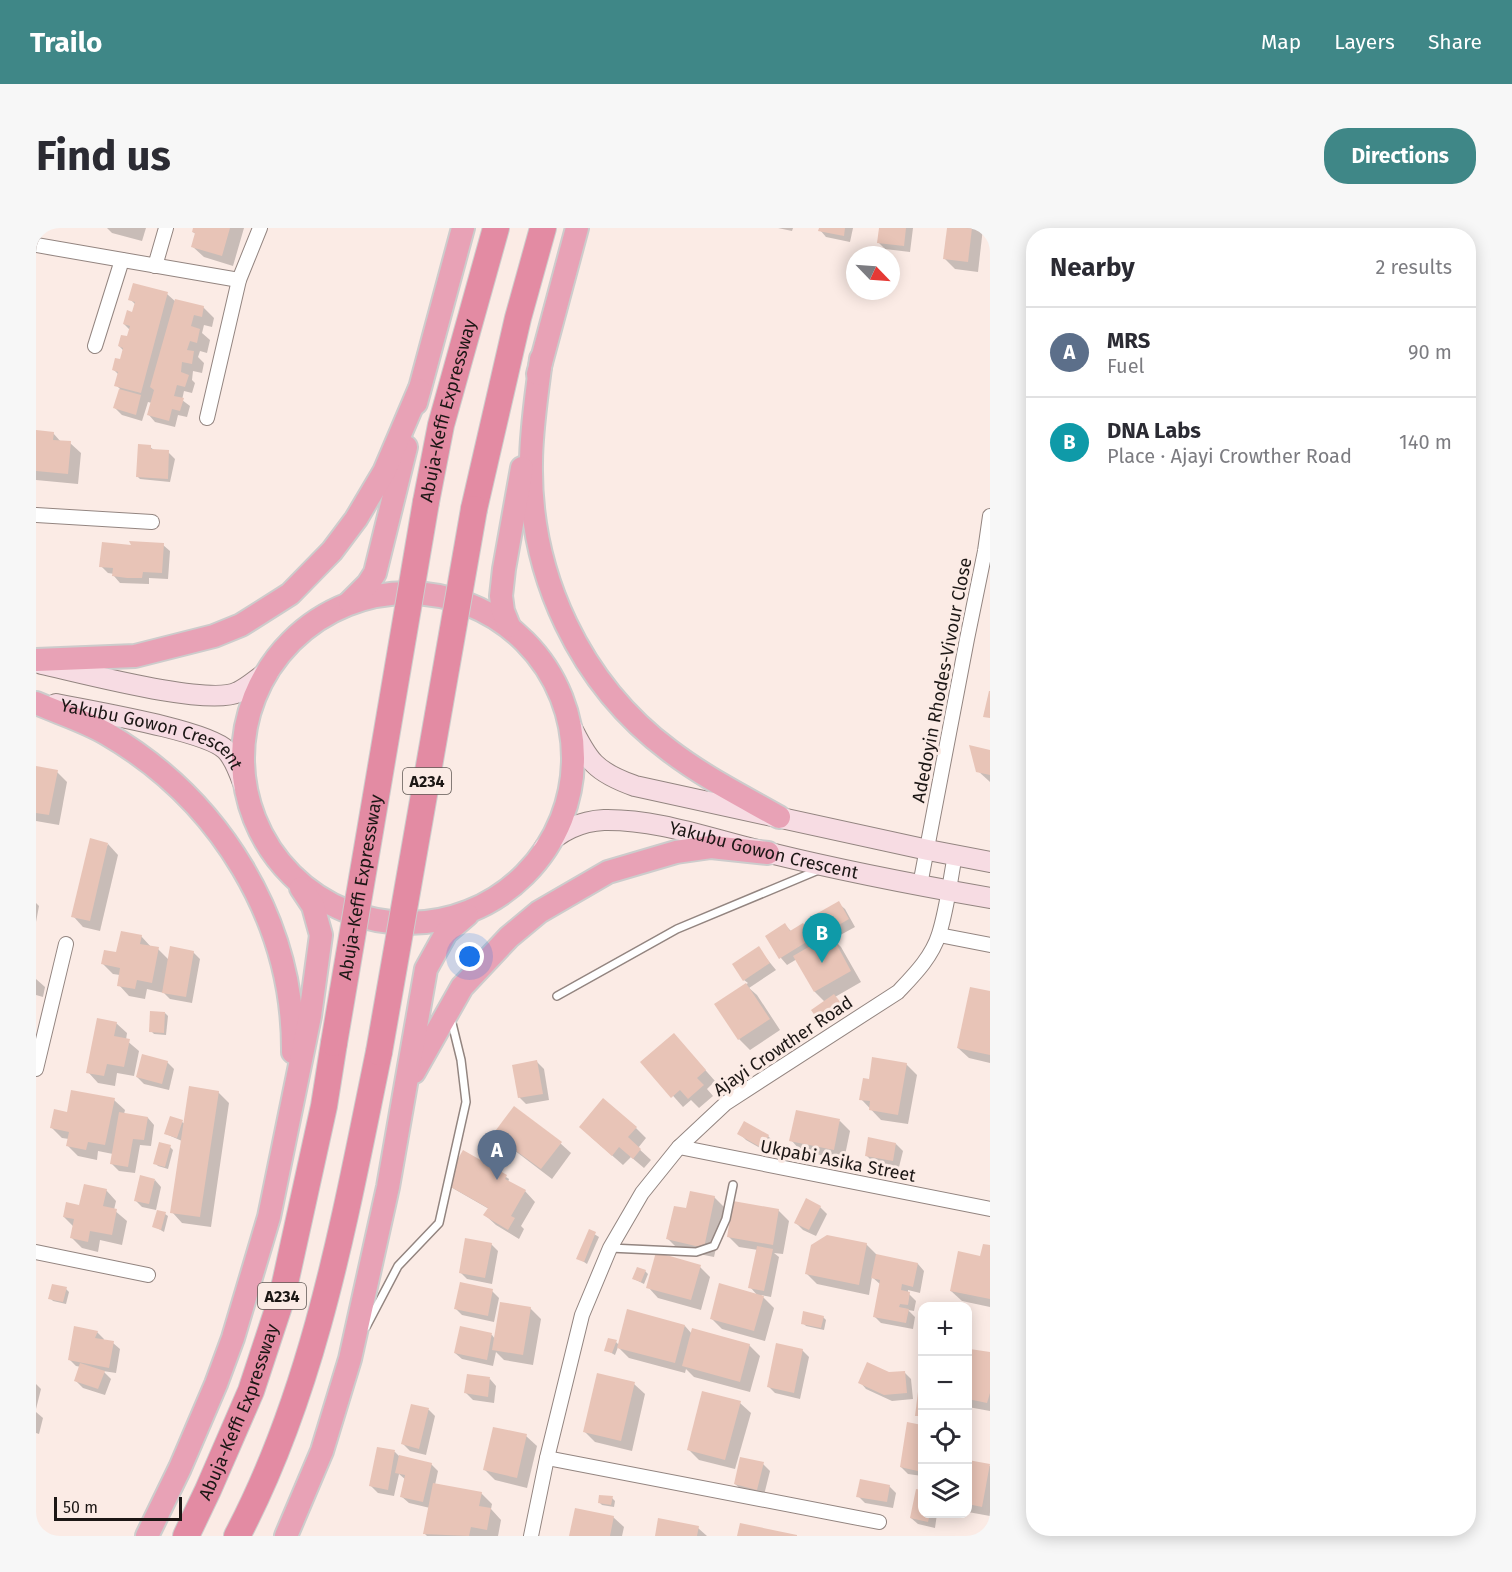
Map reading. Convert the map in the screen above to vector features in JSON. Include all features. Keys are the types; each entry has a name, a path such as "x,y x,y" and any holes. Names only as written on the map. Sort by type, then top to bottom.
{"highway":[{"name":"Abuja-Keffi Expressway","path":"348,604 368,584 379,560 419,390 463,228"},
{"name":"Abuja-Keffi Expressway","path":"186,1536 251,1391 282,1297 324,1106 441,425 496,228"},
{"name":"A234","path":"237,1536 279,1443 309,1356 333,1272 379,1052 474,509 518,318 543,228"},
{"path":"509,626 502,604 504,569 540,359 577,228"},
{"path":"540,359 531,463 535,528 548,583 564,619 585,659 612,698 644,729 670,752 724,787 779,817"},
{"path":"36,662 135,656 214,636 241,625 290,594 332,550 356,519 384,472 419,390"},
{"path":"286,1536 322,1451 350,1359 388,1187 426,969 446,933 460,919 480,907 517,880 544,848 559,826 571,784 573,762 570,724 560,691 547,667 509,626 485,611 459,600 431,594 403,592 375,596 348,604 324,616 303,631 284,649 268,671 251,709 244,741 246,791 253,816 278,860 295,879 317,896 342,910 378,921 426,923 454,917 480,907"},
{"path":"36,701 106,733 175,783 226,841 245,870 262,903 282,958 293,1025 293,1100"},
{"path":"405,1089 462,987 509,936 539,912 608,872 676,852 711,847 768,853"},
{"name":"Abuja-Keffi Expressway","path":"147,1536 180,1468 216,1384 233,1338 269,1217 310,1016 321,934 313,906 295,879"}],"main road":[{"name":"Yakubu Gowon Crescent","path":"36,662 192,696 219,697 238,693 268,671"},
{"name":"Yakubu Gowon Crescent","path":"36,701 179,730 217,743 230,756 246,791"},
{"name":"Yakubu Gowon Crescent","path":"570,724 588,759 600,770 617,780 635,786 990,862"},
{"name":"Yakubu Gowon Crescent","path":"544,848 551,840 571,827 603,820 632,821 674,828 828,866 990,898"}],"street":[{"path":"155,266 166,228"},
{"path":"207,418 239,280 260,228"},
{"path":"36,245 239,280"},
{"path":"95,346 122,260"},
{"path":"36,515 152,522"},
{"name":"Adedoyin Rhodes-Vivour Close","path":"920,885 990,516"},
{"name":"Ajayi Crowther Road","path":"531,1536 547,1458 582,1315 610,1248 642,1193 679,1148 726,1103 898,992 916,973 939,935 955,855"},
{"path":"939,935 990,945"},
{"path":"36,1069 42,1014 66,944"},
{"name":"Ukpabi Asika Street","path":"679,1148 990,1209"},
{"path":"36,1252 148,1275"},
{"path":"547,1458 879,1522"}],"lane":[{"path":"557,996 676,928 828,866"},
{"path":"350,1359 398,1266 439,1223 466,1102 461,1060 448,1011"},
{"path":"610,1248 696,1252 714,1246 726,1219 733,1185"}],"building":[{"path":"193,228 230,228 222,256 191,247 195,233 192,232"},
{"path":"819,228 845,228 844,236 818,231"},
{"path":"879,228 906,228 904,246 877,243"},
{"path":"947,228 972,228 968,262 943,259"},
{"path":"133,283 168,292 141,393 114,386 118,372 112,370 115,358 120,359 123,348 118,346 121,335 127,336 130,326 123,324 127,310 132,312 135,302 128,300"},
{"path":"175,299 204,306 202,317 194,315 191,326 200,329 197,343 190,341 187,350 194,351 192,364 182,362 181,372 189,375 185,387 177,385 174,396 184,398 180,411 172,409 169,421 147,415 154,390 150,387"},
{"path":"119,389 141,395 136,415 113,408"},
{"path":"36,430 54,432 53,440 71,441 68,474 36,471"},
{"path":"138,444 151,445 151,449 169,450 168,479 136,477"},
{"path":"129,541 164,543 162,573 143,572 142,578 127,578 112,576 113,568 99,567 102,542 131,545"},
{"path":"990,691 990,718 983,717"},
{"path":"969,745 990,750 990,775 976,772"},
{"path":"36,766 58,770 49,815 36,813"},
{"path":"90,838 108,843 90,921 71,917"},
{"path":"839,901 849,919 820,936 809,918"},
{"path":"785,923 790,931 803,923 813,938 779,959 765,936"},
{"path":"121,931 142,935 140,944 159,947 152,983 137,980 135,989 117,986 120,968 101,964 104,950 116,952"},
{"path":"831,934 851,971 814,992 793,956"},
{"path":"170,946 194,951 186,997 162,993"},
{"path":"759,946 770,963 743,981 732,964"},
{"path":"746,983 770,1019 738,1040 714,1004"},
{"path":"970,987 990,991 990,1055 957,1048"},
{"path":"834,994 841,1003 818,1020 811,1010"},
{"path":"150,1011 165,1012 164,1033 149,1032"},
{"path":"97,1018 117,1022 114,1036 130,1039 124,1067 107,1064 104,1076 86,1073"},
{"path":"674,1033 706,1070 697,1078 704,1085 688,1099 680,1090 671,1098 640,1062"},
{"path":"142,1054 168,1061 162,1084 136,1077"},
{"path":"872,1057 907,1063 898,1115 869,1110 870,1101 859,1100 863,1078 869,1079"},
{"path":"537,1060 543,1094 518,1098 512,1065"},
{"path":"189,1086 219,1091 200,1217 170,1213"},
{"path":"71,1090 115,1098 105,1145 88,1142 86,1150 66,1146 69,1132 50,1128 54,1109 67,1112"},
{"path":"603,1098 637,1127 628,1137 641,1149 633,1159 619,1147 612,1156 579,1127"},
{"path":"514,1106 562,1142 541,1169 493,1134"},
{"path":"796,1110 840,1119 834,1150 789,1141"},
{"path":"119,1112 148,1117 144,1140 133,1139 128,1167 110,1164"},
{"path":"170,1116 183,1120 177,1138 164,1134"},
{"path":"744,1121 769,1135 762,1148 737,1134"},
{"path":"868,1137 896,1143 893,1161 865,1156"},
{"path":"159,1142 171,1145 165,1167 153,1164"},
{"path":"463,1150 507,1175 505,1179 526,1190 511,1216 515,1218 508,1230 483,1215 488,1208 444,1183"},
{"path":"140,1175 155,1179 149,1204 134,1201"},
{"path":"84,1184 107,1189 103,1206 117,1209 112,1235 90,1231 88,1242 70,1238 74,1219 63,1217 66,1202 79,1205"},
{"path":"690,1191 715,1196 704,1248 666,1239 674,1206 686,1208"},
{"path":"806,1198 821,1206 809,1230 794,1223"},
{"path":"733,1201 779,1209 773,1245 727,1237"},
{"path":"157,1210 166,1212 161,1230 152,1227"},
{"path":"589,1229 596,1232 584,1262 576,1259"},
{"path":"827,1235 867,1243 859,1285 805,1274 811,1245"},
{"path":"465,1238 492,1243 485,1278 459,1273"},
{"path":"983,1244 990,1245 990,1299 950,1291 958,1251 980,1256"},
{"path":"757,1246 773,1249 764,1291 748,1288"},
{"path":"656,1252 701,1265 691,1300 646,1288"},
{"path":"876,1254 918,1263 913,1287 902,1284 901,1290 910,1292 908,1305 900,1304 899,1307 909,1309 906,1323 873,1317 880,1280 871,1278"},
{"path":"637,1267 646,1270 641,1282 632,1279"},
{"path":"460,1282 493,1289 488,1316 454,1309"},
{"path":"719,1283 764,1296 754,1331 710,1319"},
{"path":"52,1284 67,1287 63,1302 48,1299"},
{"path":"500,1302 531,1307 523,1355 492,1350"},
{"path":"627,1309 685,1325 675,1363 617,1348"},
{"path":"803,1311 824,1316 821,1328 801,1324"},
{"path":"74,1326 98,1331 95,1338 114,1341 109,1368 68,1360"},
{"path":"460,1326 492,1333 487,1360 454,1353"},
{"path":"692,1328 750,1344 740,1382 682,1366"},
{"path":"608,1338 617,1340 612,1353 604,1351"},
{"path":"776,1343 803,1349 794,1393 767,1387"},
{"path":"972,1349 990,1352 990,1393 987,1403 972,1400"},
{"path":"867,1362 889,1372 905,1371 907,1393 884,1395 858,1383"},
{"path":"80,1363 105,1371 98,1389 74,1381"},
{"path":"597,1373 635,1382 621,1441 583,1432"},
{"path":"467,1374 490,1377 488,1397 464,1393"},
{"path":"702,1391 741,1401 725,1460 687,1450"},
{"path":"918,1391 918,1416 915,1416"},
{"path":"411,1404 429,1408 419,1449 401,1444"},
{"path":"907,1422 918,1424 918,1471 900,1467"},
{"path":"493,1427 527,1434 517,1478 483,1470"},
{"path":"377,1447 395,1450 388,1490 369,1486"},
{"path":"399,1455 432,1463 423,1502 400,1497 405,1475 395,1473"},
{"path":"740,1457 764,1462 757,1490 734,1484"},
{"path":"972,1461 990,1464 982,1507 972,1505"},
{"path":"860,1479 890,1485 887,1502 856,1497"},
{"path":"433,1483 482,1492 479,1506 491,1508 487,1530 471,1527 469,1536 423,1534"},
{"path":"916,1489 918,1489 918,1518 929,1518 928,1522 910,1518"},
{"path":"599,1495 613,1496 611,1505 598,1503"},
{"path":"575,1508 614,1516 610,1536 569,1536"},
{"path":"658,1518 699,1526 697,1536 655,1536"},
{"path":"740,1523 797,1535 797,1536 737,1536"}],"place":[{"name":"DNA Labs","path":"822,963"},
{"name":"MRS","path":"497,1180"}]}
